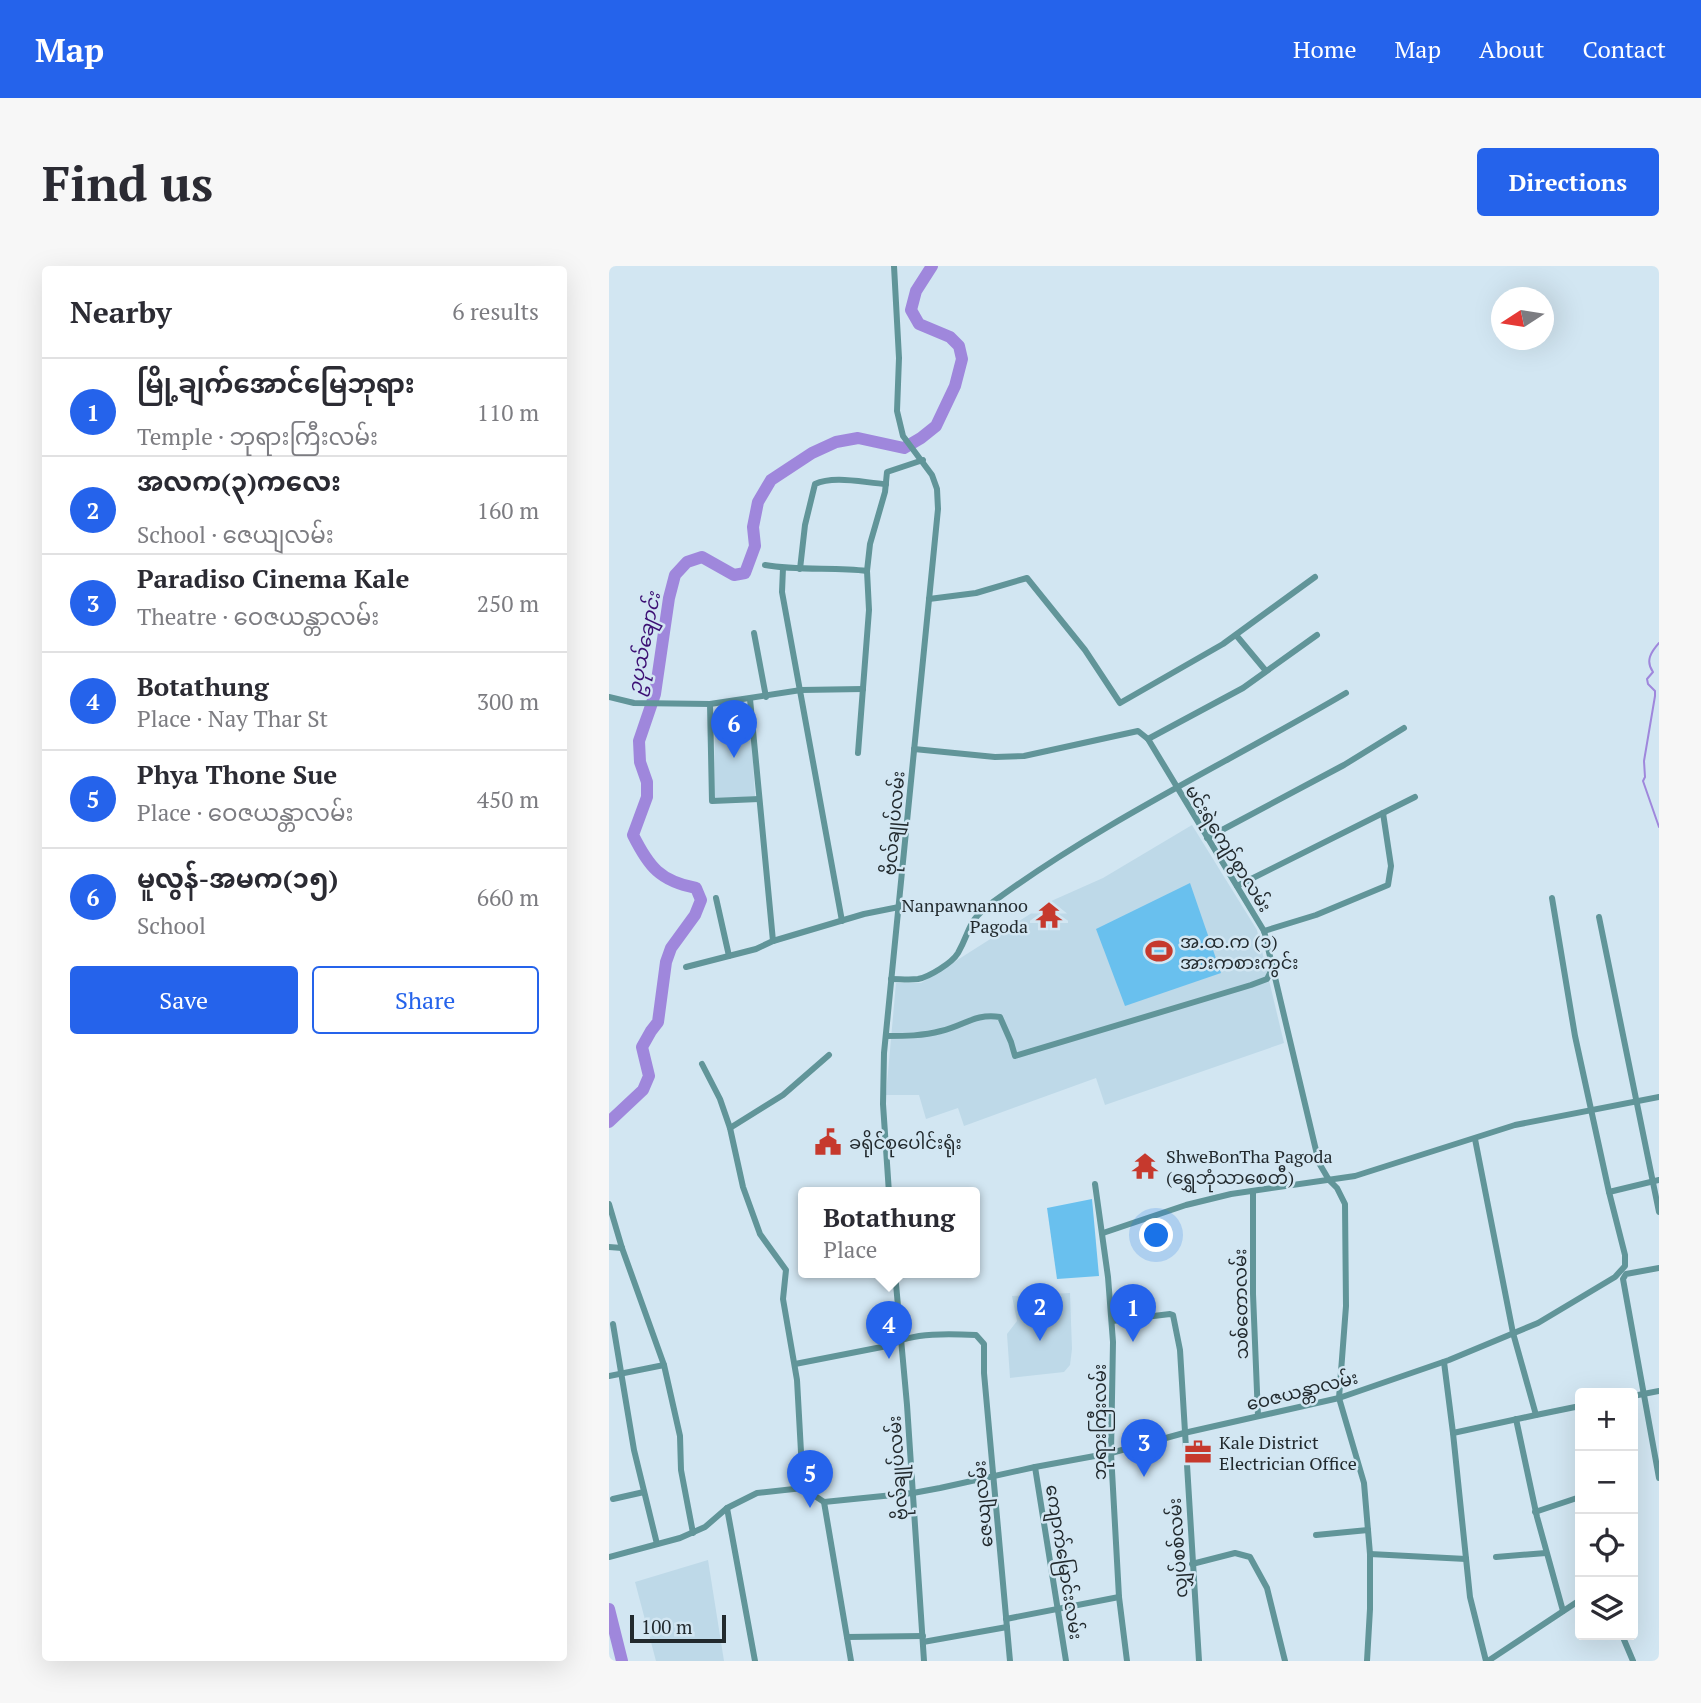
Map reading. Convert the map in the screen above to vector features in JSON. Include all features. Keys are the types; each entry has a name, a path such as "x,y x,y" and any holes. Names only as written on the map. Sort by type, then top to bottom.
{"street":[{"name":"ဗိုလ်ချုပ်လမ်း","path":"889,1187 883,1104 886,1036 937,523 937,495 932,475 903,436 897,411 899,358 894,266"},
{"path":"858,753 869,610 867,571 870,544 887,472 923,460"},
{"path":"800,569 805,526 815,484 821,481 846,481 886,484"},
{"path":"765,565 867,571"},
{"path":"783,568 782,592 842,921"},
{"path":"929,599 976,593 1027,578 1085,650 1120,704 1236,635 1315,577"},
{"path":"754,633 766,697"},
{"path":"1236,635 1266,671"},
{"path":"914,749 1005,757 1024,756 1138,731 1149,739 1243,688 1317,635"},
{"path":"609,697 634,703 710,704 801,690 863,690"},
{"path":"891,979 920,979 942,967 957,956 971,920 992,903 1089,839 1346,693"},
{"path":"750,699 773,941"},
{"path":"710,704 712,801 759,799"},
{"path":"1207,838 1344,765 1404,728"},
{"name":"မင်းရဲကျော်စွာလမ်း","path":"1149,739 1264,931 1317,1153 1329,1180 1337,1188 1345,1204 1346,1306 1339,1398 1364,1483 1370,1554 1367,1661"},
{"path":"1237,886 1415,797"},
{"path":"1264,931 1316,915 1388,884 1391,866 1383,813"},
{"path":"716,898 729,956"},
{"name":"ဝေဇယန္တာလမ်း","path":"824,1502 913,1493 1111,1453 1184,1433 1339,1398 1444,1362 1538,1323 1615,1277 1625,1266 1625,1255 1591,1110 1552,898"},
{"path":"686,967 756,949 773,941 864,914 899,907"},
{"path":"1599,916 1656,1181 1659,1212"},
{"path":"886,1036 915,1036 945,1030 985,1015 1000,1017 1016,1056 1023,1055 1251,985 1268,979 1273,967"},
{"path":"730,1128 783,1095 829,1055"},
{"path":"702,1064 720,1099 730,1128 743,1187 760,1234 786,1270 783,1298 797,1380 803,1488"},
{"path":"1103,1233 1186,1205 1231,1194 1355,1176 1515,1125 1659,1097"},
{"path":"1475,1139 1513,1333 1536,1415"},
{"path":"1609,1192 1656,1181"},
{"name":"ဘုရားကြီးလမ်း","path":"1095,1184 1112,1321 1111,1453 1119,1597 1127,1661"},
{"name":"သစ်တောလမ်း","path":"1253,1191 1253,1294 1258,1416"},
{"path":"609,1204 664,1365 680,1436 681,1470 693,1532"},
{"path":"609,1247 622,1248"},
{"path":"1659,1268 1631,1272 1623,1279 1659,1478"},
{"name":"ဗိုလ်ချုပ်လမ်း","path":"895,1278 924,1661"},
{"name":"လျှပ်စစ်လမ်း","path":"1112,1321 1174,1315 1180,1350 1199,1661"},
{"path":"613,1324 634,1450 657,1544"},
{"name":"ဇေယျလမ်း","path":"901,1339 976,1335 984,1344 984,1373 1010,1661"},
{"path":"795,1364 892,1345 901,1339"},
{"path":"1444,1362 1470,1597 1487,1661 1575,1603"},
{"path":"609,1376 664,1365"},
{"path":"1638,1395 1659,1391"},
{"path":"1453,1433 1575,1407"},
{"path":"1516,1419 1535,1512 1563,1611"},
{"name":"ကျောက်မြောင်းလမ်း","path":"1035,1467 1066,1661"},
{"path":"609,1557 680,1538 705,1527 727,1508 757,1493 803,1488 824,1502 851,1661"},
{"path":"613,1499 644,1492"},
{"path":"1535,1512 1575,1499"},
{"path":"727,1508 755,1661"},
{"path":"1315,1535 1368,1530"},
{"path":"1192,1564 1235,1553 1250,1556 1267,1588 1285,1661"},
{"path":"1496,1557 1546,1553"},
{"path":"1370,1554 1466,1559"},
{"path":"847,1637 923,1639 1006,1623 1058,1607 1119,1597"},
{"path":"1624,1640 1633,1661"}],"shaded area":[{"path":"750,714 755,796 714,799 715,720"},
{"path":"1192,825 1257,930 1284,1043 1105,1105 1096,1078 964,1126 958,1108 926,1119 919,1095 886,1095 896,983 921,983 1049,902 1103,878"},
{"name":"အ.ထ.က (၁) အားကစားကွင်း","path":"1190,883 1221,973 1125,1006 1096,929"},
{"path":"1092,1199 1099,1276 1057,1279 1047,1208"},
{"path":"1070,1293 1070,1365 1064,1372 1010,1378 1007,1334 1017,1321 1012,1296"},
{"path":"708,1560 724,1661 656,1661 635,1582"}],"waterway":[{"name":"ဥပုသ်ချောင်း","path":"609,1122 643,1090 649,1076 642,1047 658,1022 666,962 671,948 695,915 701,900 696,888 673,881 657,871 633,835 647,797 647,782 640,762 639,741 655,694 669,598 675,575 687,562 702,557 734,575 745,573 755,546 753,527 758,502 771,480 812,453 836,442 858,438 904,448 936,426 955,386 962,359 959,346 950,337 919,324 911,310 916,291 932,266"},
{"path":"1659,643 1650,657 1649,664 1653,672 1647,679 1655,691 1655,696 1643,781 1659,827"},
{"name":"ဥပုသ်ချောင်း","path":"609,1609 622,1661"}],"place":[{"name":"မူလွန်-အမက(၁၅)","path":"734,758"},
{"name":"Nanpawnannoo Pagoda","path":"1049,915"},
{"name":"အ.ထ.က (၁) အားကစားကွင်း","path":"1159,951"},
{"name":"ခရိုင်စုပေါင်းရုံး","path":"828,1142"},
{"name":"ShweBonTha Pagoda (ရွှေဘုံသာစေတီ)","path":"1145,1166"},
{"name":"အလက(၃)ကလေး","path":"1040,1341"},
{"name":"မြို့ချက်အောင်မြေဘုရား","path":"1133,1342"},
{"name":"Botathung","path":"889,1359"},
{"name":"Kale District Electrician Office","path":"1198,1452"},
{"name":"Paradiso Cinema Kale","path":"1144,1477"},
{"name":"Phya Thone Sue","path":"810,1508"}]}
